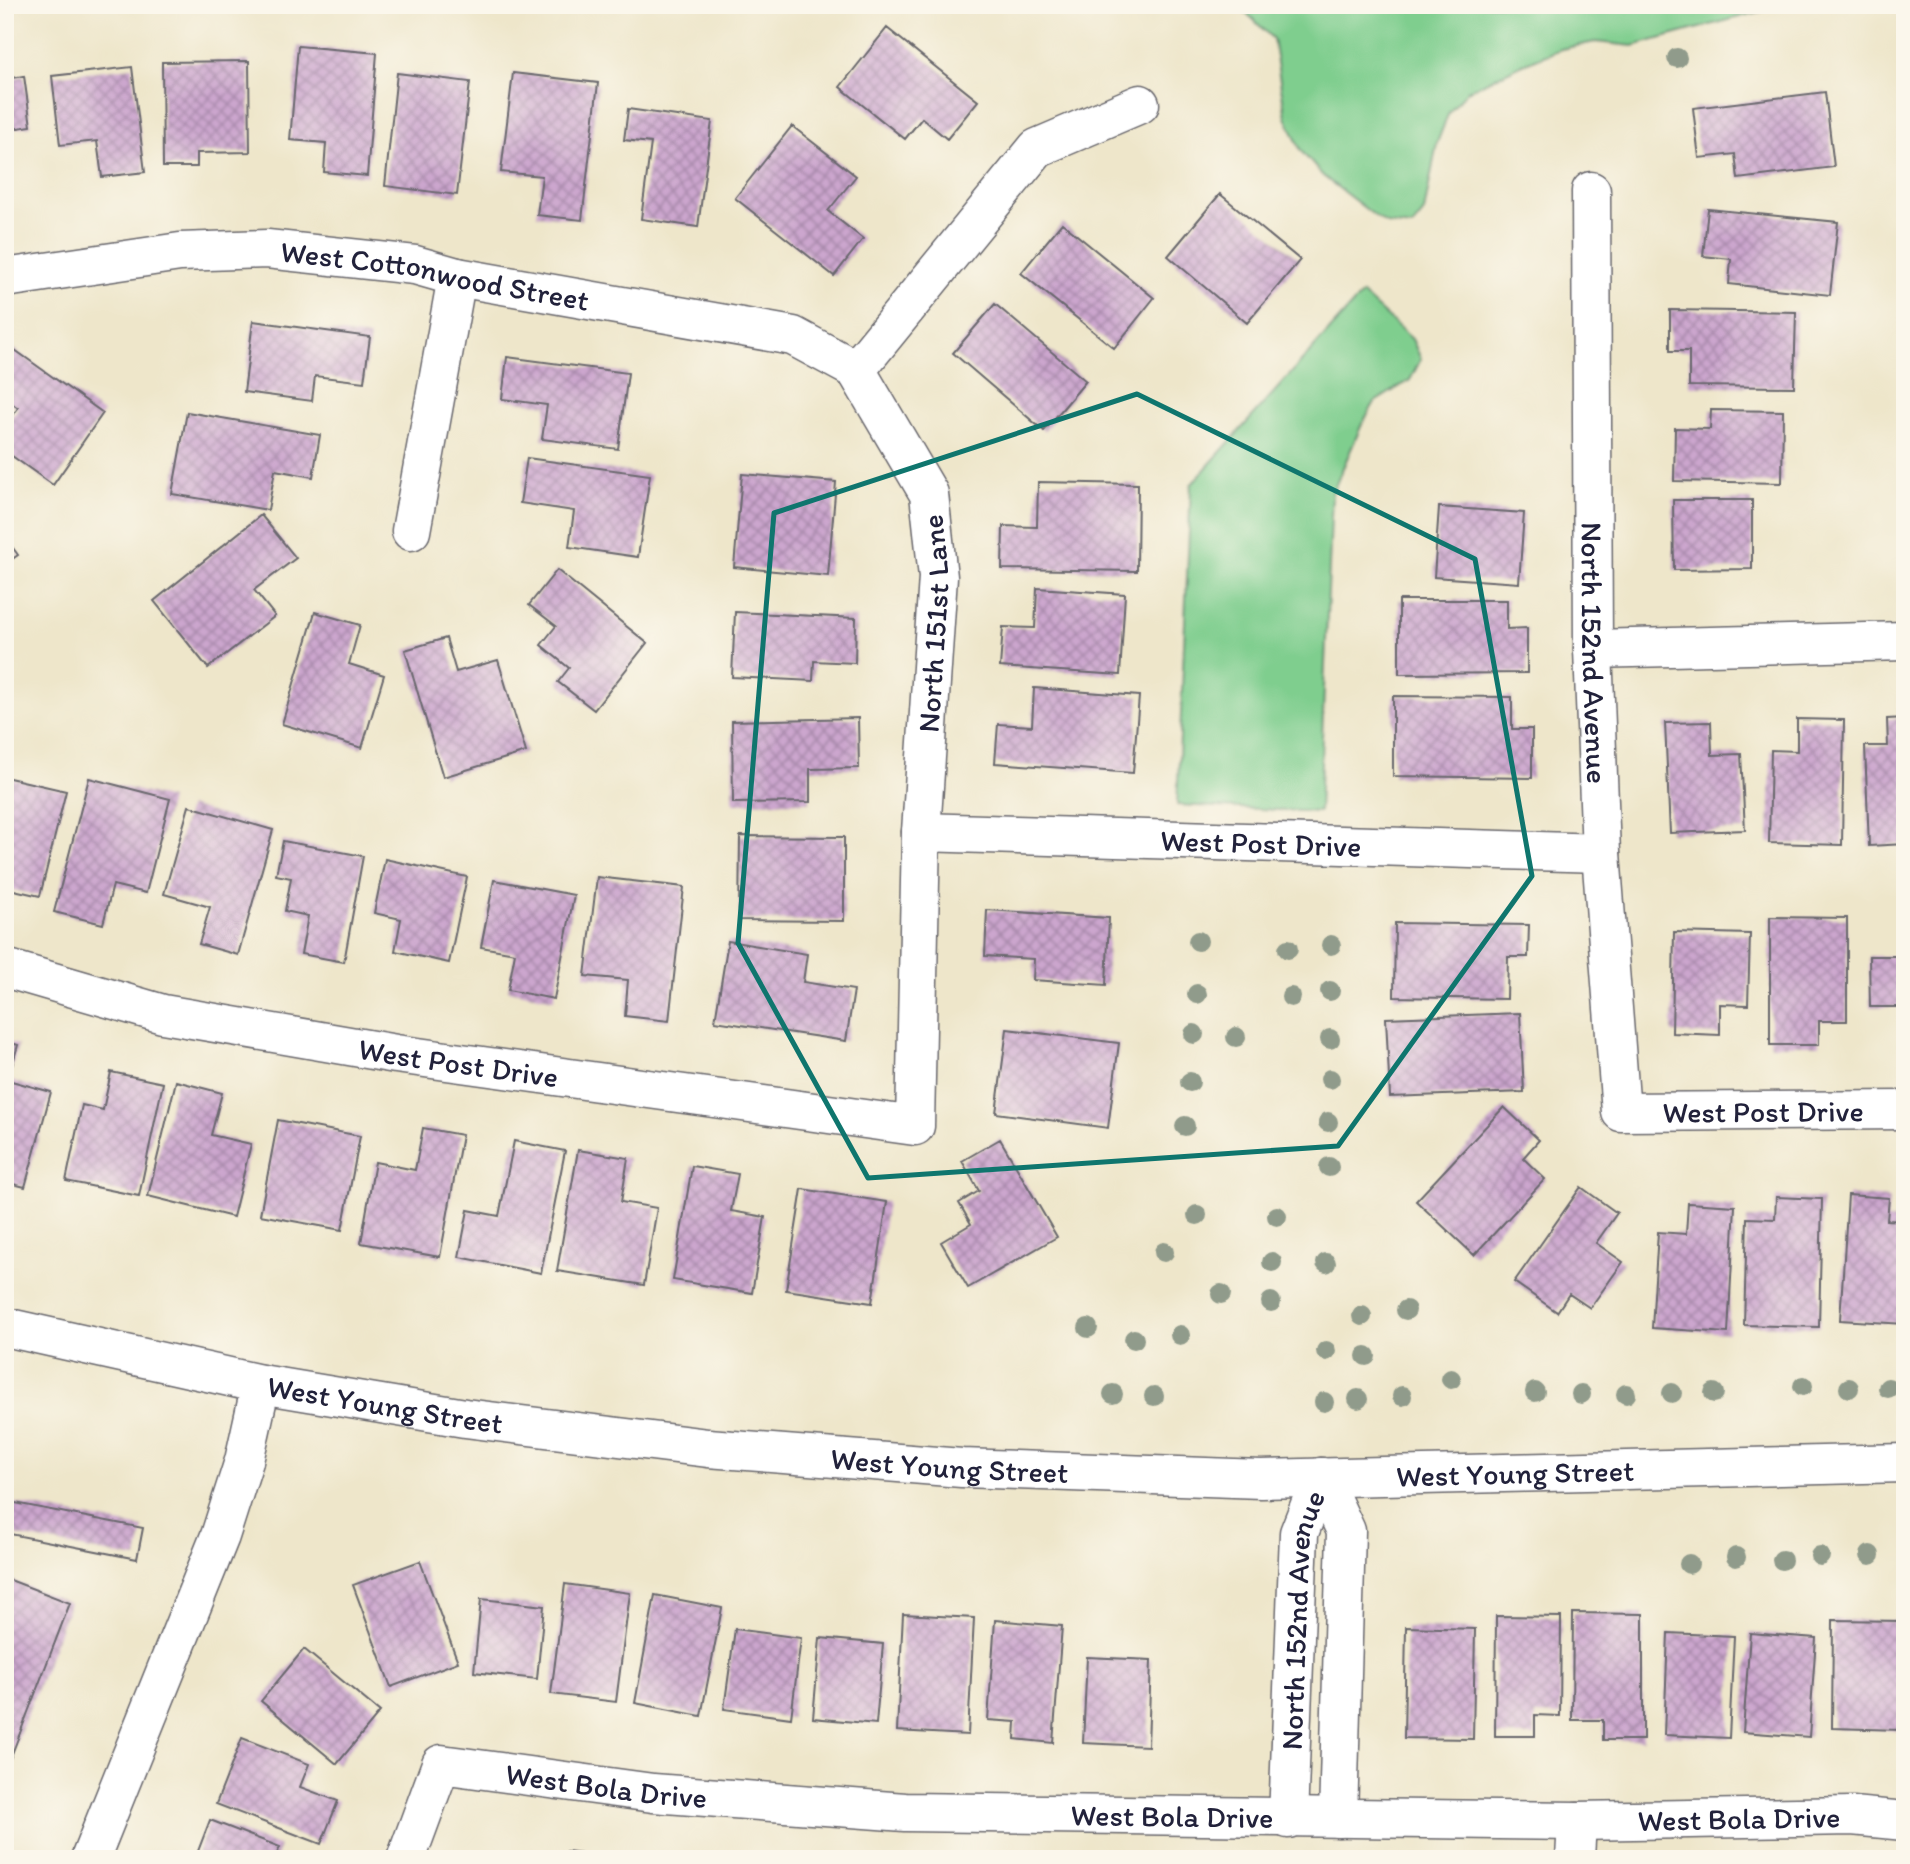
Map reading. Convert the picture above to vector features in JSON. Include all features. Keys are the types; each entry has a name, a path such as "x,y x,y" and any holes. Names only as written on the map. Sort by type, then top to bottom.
{"street":[{"path":"856,370 1037,149 1140,104"},
{"name":"North 152nd Avenue","path":"1591,191 1592,649 1601,853 1621,1112"},
{"name":"West Cottonwood Street","path":"5,278 180,252 267,248 415,265 457,277 793,336 856,370"},
{"path":"411,531 457,277"},
{"name":"North 151st Lane","path":"856,370 929,494 938,577 921,832 915,1126"},
{"path":"1592,649 1905,640"},
{"name":"West Post Drive","path":"921,832 1601,853"},
{"name":"West Post Drive","path":"5,968 163,1014 396,1054 915,1126"},
{"name":"West Post Drive","path":"1621,1112 1905,1110"},
{"name":"West Young Street","path":"5,1327 261,1384 465,1418 722,1449 1031,1471 1261,1479 1905,1463"},
{"path":"90,1859 220,1536 243,1461 261,1384"},
{"name":"North 152nd Avenue","path":"1321,1477 1346,1531 1338,1818"},
{"name":"North 152nd Avenue","path":"1288,1819 1299,1533 1321,1477"},
{"name":"West Bola Drive","path":"406,1859 441,1765 653,1793 905,1812 1577,1821 1852,1816 1905,1821"},
{"path":"1575,1859 1577,1821"}],"highlighted area":[{"path":"1137,394 1475,559 1532,876 1338,1146 868,1178 738,943 774,513"}],"green space":[{"path":"1235,5 1784,5 1633,46 1595,42 1561,49 1467,91 1449,112 1437,143 1424,212 1412,227 1387,224 1375,216 1323,176 1301,151 1286,117 1273,39"},
{"path":"1362,294 1412,339 1421,359 1410,380 1375,402 1362,424 1332,493 1319,812 1177,805 1191,485"}],"building":[{"path":"887,28 978,101 947,139 922,118 905,139 840,87"},
{"path":"298,46 377,53 367,176 324,172 326,143 290,140"},
{"path":"249,61 250,152 197,153 197,167 163,167 162,62"},
{"path":"132,67 145,172 102,177 97,141 60,145 52,76"},
{"path":"397,73 470,82 457,195 385,186"},
{"path":"513,73 598,83 582,220 537,215 542,176 501,172"},
{"path":"24,76 31,126 5,130 5,79"},
{"path":"1825,92 1834,167 1738,179 1735,154 1699,158 1693,108"},
{"path":"628,109 712,121 698,227 641,219 651,143 624,140"},
{"path":"792,126 856,176 828,211 863,239 834,276 735,198"},
{"path":"1220,194 1300,260 1247,323 1168,256"},
{"path":"1708,209 1838,222 1830,295 1729,284 1731,259 1703,256"},
{"path":"1062,223 1154,298 1114,348 1021,273"},
{"path":"995,304 1086,381 1044,431 953,353"},
{"path":"1670,310 1796,312 1794,387 1689,386 1689,351 1670,351"},
{"path":"253,321 370,337 364,382 315,376 312,401 244,392"},
{"path":"8,345 103,413 53,485 5,451 5,426 18,408 5,398 5,349"},
{"path":"507,357 628,373 618,449 542,439 547,405 502,399"},
{"path":"1711,410 1783,411 1782,483 1674,481 1675,428 1710,429"},
{"path":"187,412 320,435 313,477 275,470 268,510 172,494"},
{"path":"527,458 650,475 638,557 569,547 574,511 520,503"},
{"path":"742,474 836,482 828,576 734,567"},
{"path":"1038,482 1138,484 1137,571 1002,569 1003,526 1037,527"},
{"path":"1673,500 1752,500 1752,569 1674,570"},
{"path":"1439,507 1524,513 1519,583 1434,577"},
{"path":"261,515 296,558 254,590 275,616 208,668 154,601"},
{"path":"5,537 18,555 5,564"},
{"path":"557,570 647,643 594,710 558,682 569,668 541,645 556,626 529,605"},
{"path":"1037,588 1125,594 1120,675 1000,667 1003,627 1035,628"},
{"path":"1399,600 1507,600 1507,629 1527,628 1527,673 1399,674"},
{"path":"315,612 360,625 349,664 384,675 362,748 282,724"},
{"path":"735,612 856,618 855,663 814,661 813,681 732,677"},
{"path":"446,638 456,672 498,660 526,752 443,777 405,650"},
{"path":"1034,688 1139,696 1133,773 995,763 998,724 1032,726"},
{"path":"1393,696 1512,697 1512,729 1532,729 1532,778 1393,776"},
{"path":"858,718 859,768 810,769 810,802 733,803 732,721"},
{"path":"1905,718 1905,844 1869,846 1865,746 1888,746 1887,719"},
{"path":"1797,719 1844,720 1842,845 1769,843 1771,750 1797,751"},
{"path":"1711,722 1712,755 1741,754 1745,830 1670,833 1665,723"},
{"path":"5,777 66,791 40,896 5,888"},
{"path":"89,778 170,799 146,893 113,885 103,924 54,912"},
{"path":"189,806 273,830 238,955 199,944 210,907 164,894"},
{"path":"740,836 844,837 844,921 739,920"},
{"path":"283,841 363,856 344,962 301,954 308,916 285,911 291,878 276,875"},
{"path":"385,859 467,877 449,963 395,951 401,919 374,913"},
{"path":"597,877 684,887 669,1021 625,1016 628,980 585,976"},
{"path":"494,880 574,895 554,999 508,990 515,953 481,947"},
{"path":"987,910 1109,918 1106,985 1033,980 1034,959 985,956"},
{"path":"1770,917 1847,918 1847,1021 1819,1021 1819,1045 1770,1045"},
{"path":"1395,923 1529,925 1528,957 1508,957 1507,999 1394,997"},
{"path":"1674,932 1750,934 1748,1005 1720,1004 1720,1035 1672,1033"},
{"path":"1896,934 1905,934 1905,1007 1870,1007 1869,956 1896,956"},
{"path":"728,941 807,954 803,982 854,990 846,1041 715,1021"},
{"path":"1520,1013 1524,1092 1390,1097 1386,1018"},
{"path":"1007,1029 1119,1043 1108,1128 996,1113"},
{"path":"5,1041 18,1045 8,1080 51,1092 25,1187 5,1182"},
{"path":"111,1072 163,1083 139,1196 66,1181 82,1105 103,1110"},
{"path":"176,1081 222,1093 211,1135 251,1144 233,1217 148,1196"},
{"path":"1504,1107 1539,1140 1523,1158 1545,1179 1474,1255 1416,1201"},
{"path":"278,1120 360,1136 342,1230 260,1215"},
{"path":"423,1128 462,1135 440,1257 361,1243 375,1162 415,1170"},
{"path":"1000,1139 1057,1237 968,1288 941,1242 971,1224 959,1203 979,1191 962,1161"},
{"path":"514,1141 565,1151 541,1273 459,1257 468,1210 499,1216"},
{"path":"578,1150 628,1158 621,1202 657,1208 644,1285 557,1271"},
{"path":"692,1166 738,1174 731,1211 765,1217 752,1293 673,1280"},
{"path":"1581,1187 1617,1213 1596,1243 1623,1262 1590,1308 1569,1294 1557,1312 1514,1282"},
{"path":"802,1189 887,1202 872,1303 786,1290"},
{"path":"1848,1195 1889,1198 1887,1220 1905,1221 1905,1324 1840,1320"},
{"path":"1776,1197 1822,1199 1819,1327 1744,1325 1747,1218 1775,1219"},
{"path":"1688,1203 1735,1206 1728,1333 1652,1328 1658,1232 1686,1234"},
{"path":"5,1501 143,1528 137,1559 5,1533"},
{"path":"420,1561 458,1662 391,1687 353,1585"},
{"path":"5,1578 70,1603 5,1772"},
{"path":"565,1584 630,1593 616,1702 551,1694"},
{"path":"655,1595 722,1608 701,1716 635,1703"},
{"path":"481,1599 544,1606 537,1679 474,1672"},
{"path":"1573,1613 1643,1614 1643,1740 1603,1740 1603,1720 1572,1720"},
{"path":"903,1614 974,1618 968,1735 897,1731"},
{"path":"1496,1616 1561,1617 1560,1716 1535,1715 1535,1736 1495,1736"},
{"path":"995,1620 1062,1626 1053,1743 1015,1739 1016,1722 988,1720"},
{"path":"1833,1620 1903,1621 1901,1730 1832,1728"},
{"path":"1406,1627 1475,1629 1473,1739 1404,1738"},
{"path":"735,1629 801,1638 791,1718 724,1709"},
{"path":"1668,1633 1734,1636 1729,1738 1664,1735"},
{"path":"1750,1633 1816,1638 1809,1737 1743,1732"},
{"path":"820,1638 883,1644 876,1724 813,1718"},
{"path":"304,1649 380,1712 337,1764 261,1701"},
{"path":"1087,1657 1151,1660 1148,1746 1083,1743"},
{"path":"242,1738 309,1764 300,1787 338,1801 321,1844 216,1804"},
{"path":"210,1820 280,1847 276,1856 283,1859 195,1859"},
{"path":"567,1851 606,1856 605,1859 566,1859"},
{"path":"474,1854 496,1857 473,1859"}]}
